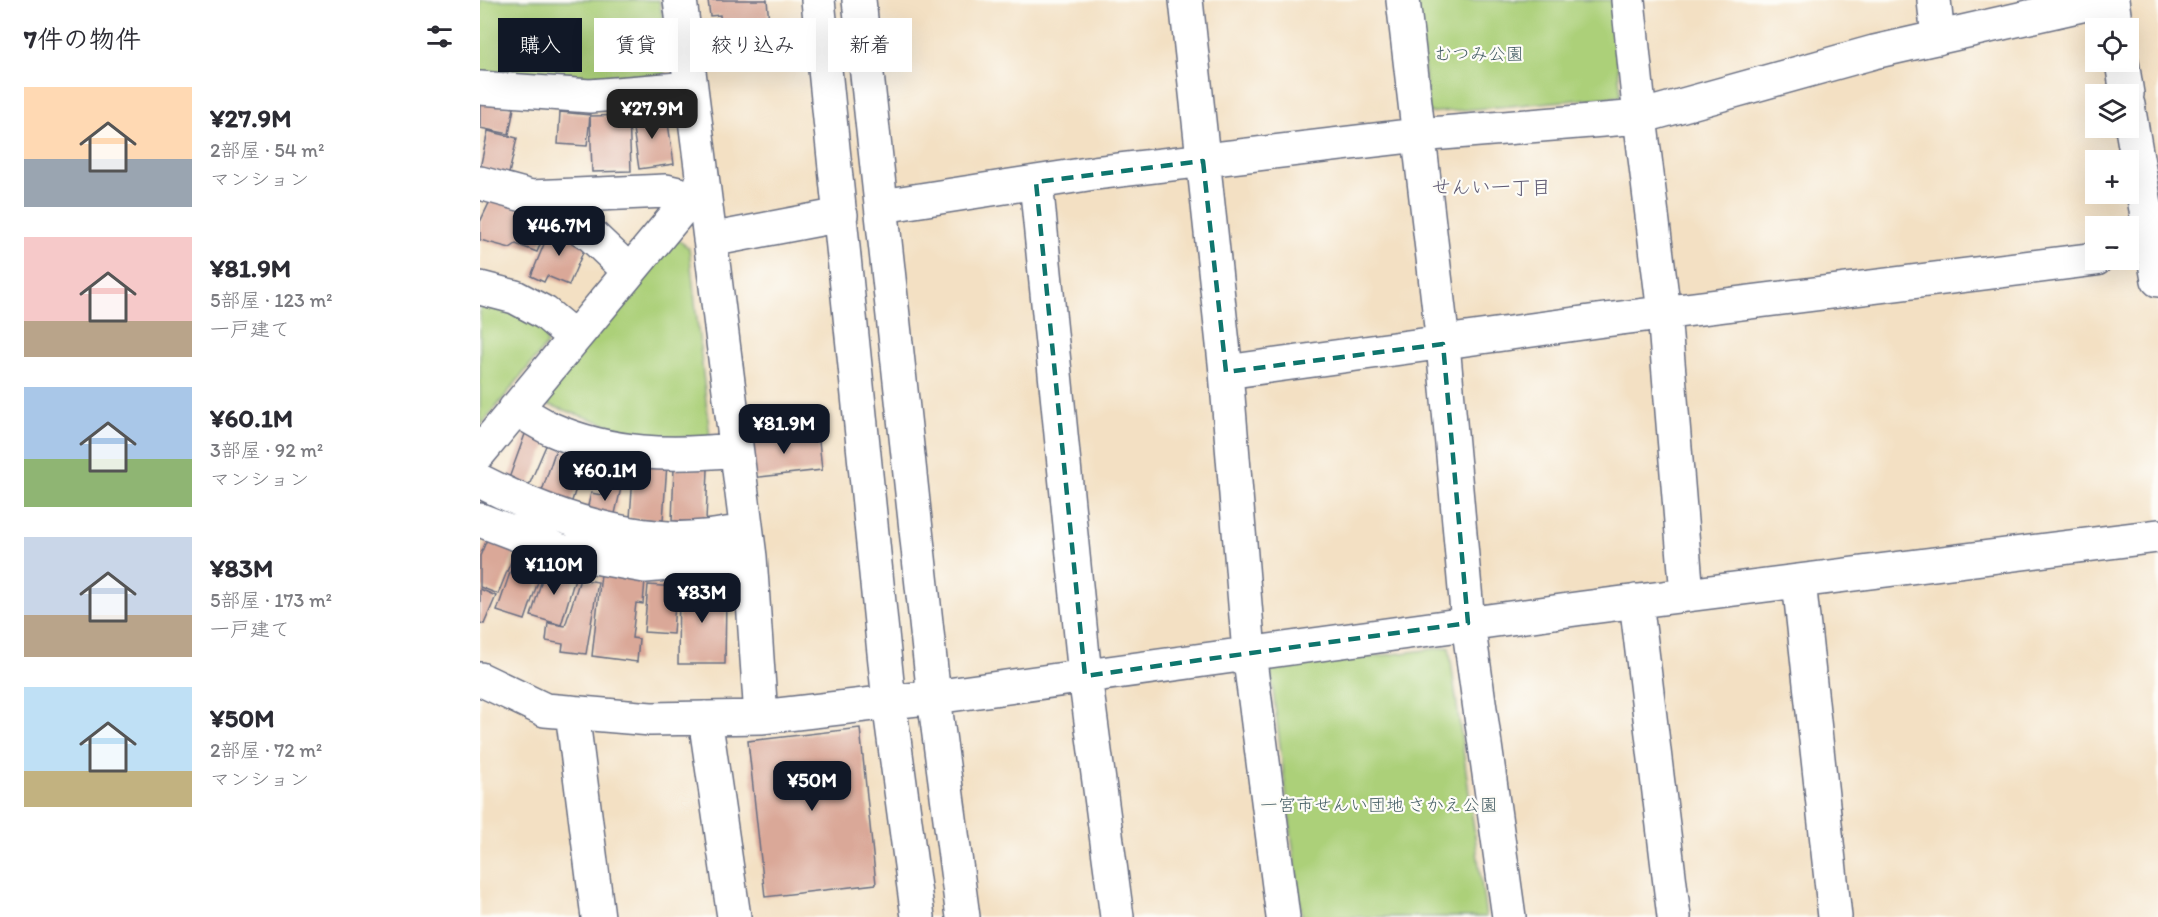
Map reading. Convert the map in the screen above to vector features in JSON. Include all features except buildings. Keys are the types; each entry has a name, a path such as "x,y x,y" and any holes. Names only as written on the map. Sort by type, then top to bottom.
{"street":[{"path":"680,0 691,87 697,190 710,240 748,544 761,717"},
{"path":"818,0 889,702 918,917"},
{"path":"859,0 934,697 963,917"},
{"path":"1186,0 1226,372 1249,653 1283,917"},
{"path":"1403,0 1443,344 1468,623 1509,917"},
{"path":"1628,0 1664,313 1687,595"},
{"path":"1934,0 1938,38"},
{"path":"882,206 1036,182 1203,160 1418,135 1640,117 1874,52 2104,0"},
{"path":"2112,0 2115,18"},
{"path":"480,88 590,96 691,87"},
{"path":"2133,138 2149,248"},
{"path":"1036,182 1085,676 1117,917"},
{"path":"480,183 531,196 697,190"},
{"path":"480,452 697,190"},
{"path":"531,196 590,234 629,271"},
{"path":"710,240 841,215"},
{"path":"1226,372 1664,313 2085,260"},
{"path":"480,288 515,297 545,313 574,337"},
{"path":"514,409 552,429 606,446 647,454 692,454 736,450"},
{"path":"480,481 583,540 645,566 748,544"},
{"path":"480,520 561,551 583,540"},
{"path":"480,679 545,710 651,719 761,717 934,697 1636,601 2158,536"},
{"path":"1799,580 1835,917"},
{"path":"1636,601 1674,917"},
{"path":"572,712 598,917"},
{"path":"705,718 734,917"}],"highlighted area":[{"path":"1203,161 1226,372 1443,344 1468,623 1085,676 1036,182"}],"green space":[{"path":"480,0 659,0 663,18 594,18 594,72 665,72 664,77 618,84 480,73"},
{"name":"むつみ公園","path":"1417,0 1611,0 1621,96 1429,113"},
{"path":"678,240 689,248 710,437 658,437 618,428 546,404 548,390 667,241"},
{"path":"480,297 544,329 547,344 480,427"},
{"name":"一宮市せんい団地 さかえ公園","path":"1449,647 1486,917 1302,917 1268,651 1275,669"}],"district":[{"name":"せんい一丁目","path":"1491,187"}]}
